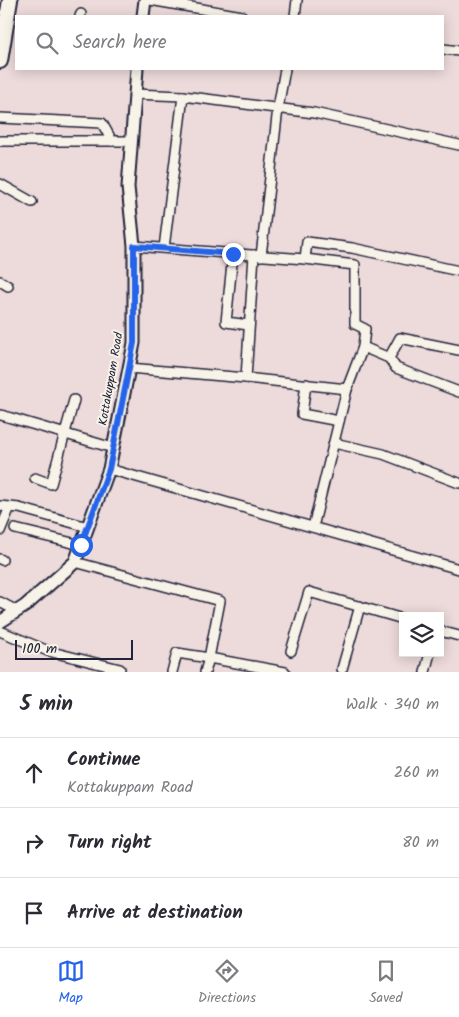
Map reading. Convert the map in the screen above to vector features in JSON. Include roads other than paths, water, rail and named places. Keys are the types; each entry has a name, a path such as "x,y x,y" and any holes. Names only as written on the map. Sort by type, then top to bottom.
{"main road":[{"path":"0,61 10,0"}],"street":[{"path":"143,15 145,0"},
{"path":"150,0 236,15"},
{"path":"295,15 297,0"},
{"path":"444,49 459,51"},
{"name":"Kottakuppam Road","path":"75,562 109,469 134,343 134,246 128,187 137,70"},
{"path":"246,378 249,325 257,255 278,108 286,70"},
{"path":"134,94 183,96 314,113 459,145"},
{"path":"164,248 183,96"},
{"path":"0,118 102,123 112,140"},
{"path":"0,141 131,141"},
{"path":"0,184 32,202"},
{"path":"305,259 307,242 352,248 459,271"},
{"path":"134,246 305,259 355,265 355,324 365,330 363,348 347,389 313,527"},
{"path":"233,254 226,322 249,325"},
{"path":"389,358 400,338 459,350"},
{"path":"363,348 389,358 396,368 459,392"},
{"path":"129,368 347,389"},
{"path":"306,384 302,414 339,421"},
{"path":"35,478 51,484 74,400"},
{"path":"1,415 113,448"},
{"path":"334,443 383,454 459,483"},
{"path":"109,469 459,569"},
{"path":"0,506 88,527"},
{"path":"0,531 10,507"},
{"path":"15,529 81,545"},
{"path":"0,622 17,611 75,562 220,601 205,672"},
{"path":"291,651 309,592 399,618"},
{"path":"0,602 17,611"},
{"path":"342,669 360,606"},
{"path":"0,631 48,651 120,669"},
{"path":"444,632 459,636"},
{"path":"172,672 177,653 209,658 250,669 285,672"},
{"path":"425,672 429,657"}]}
